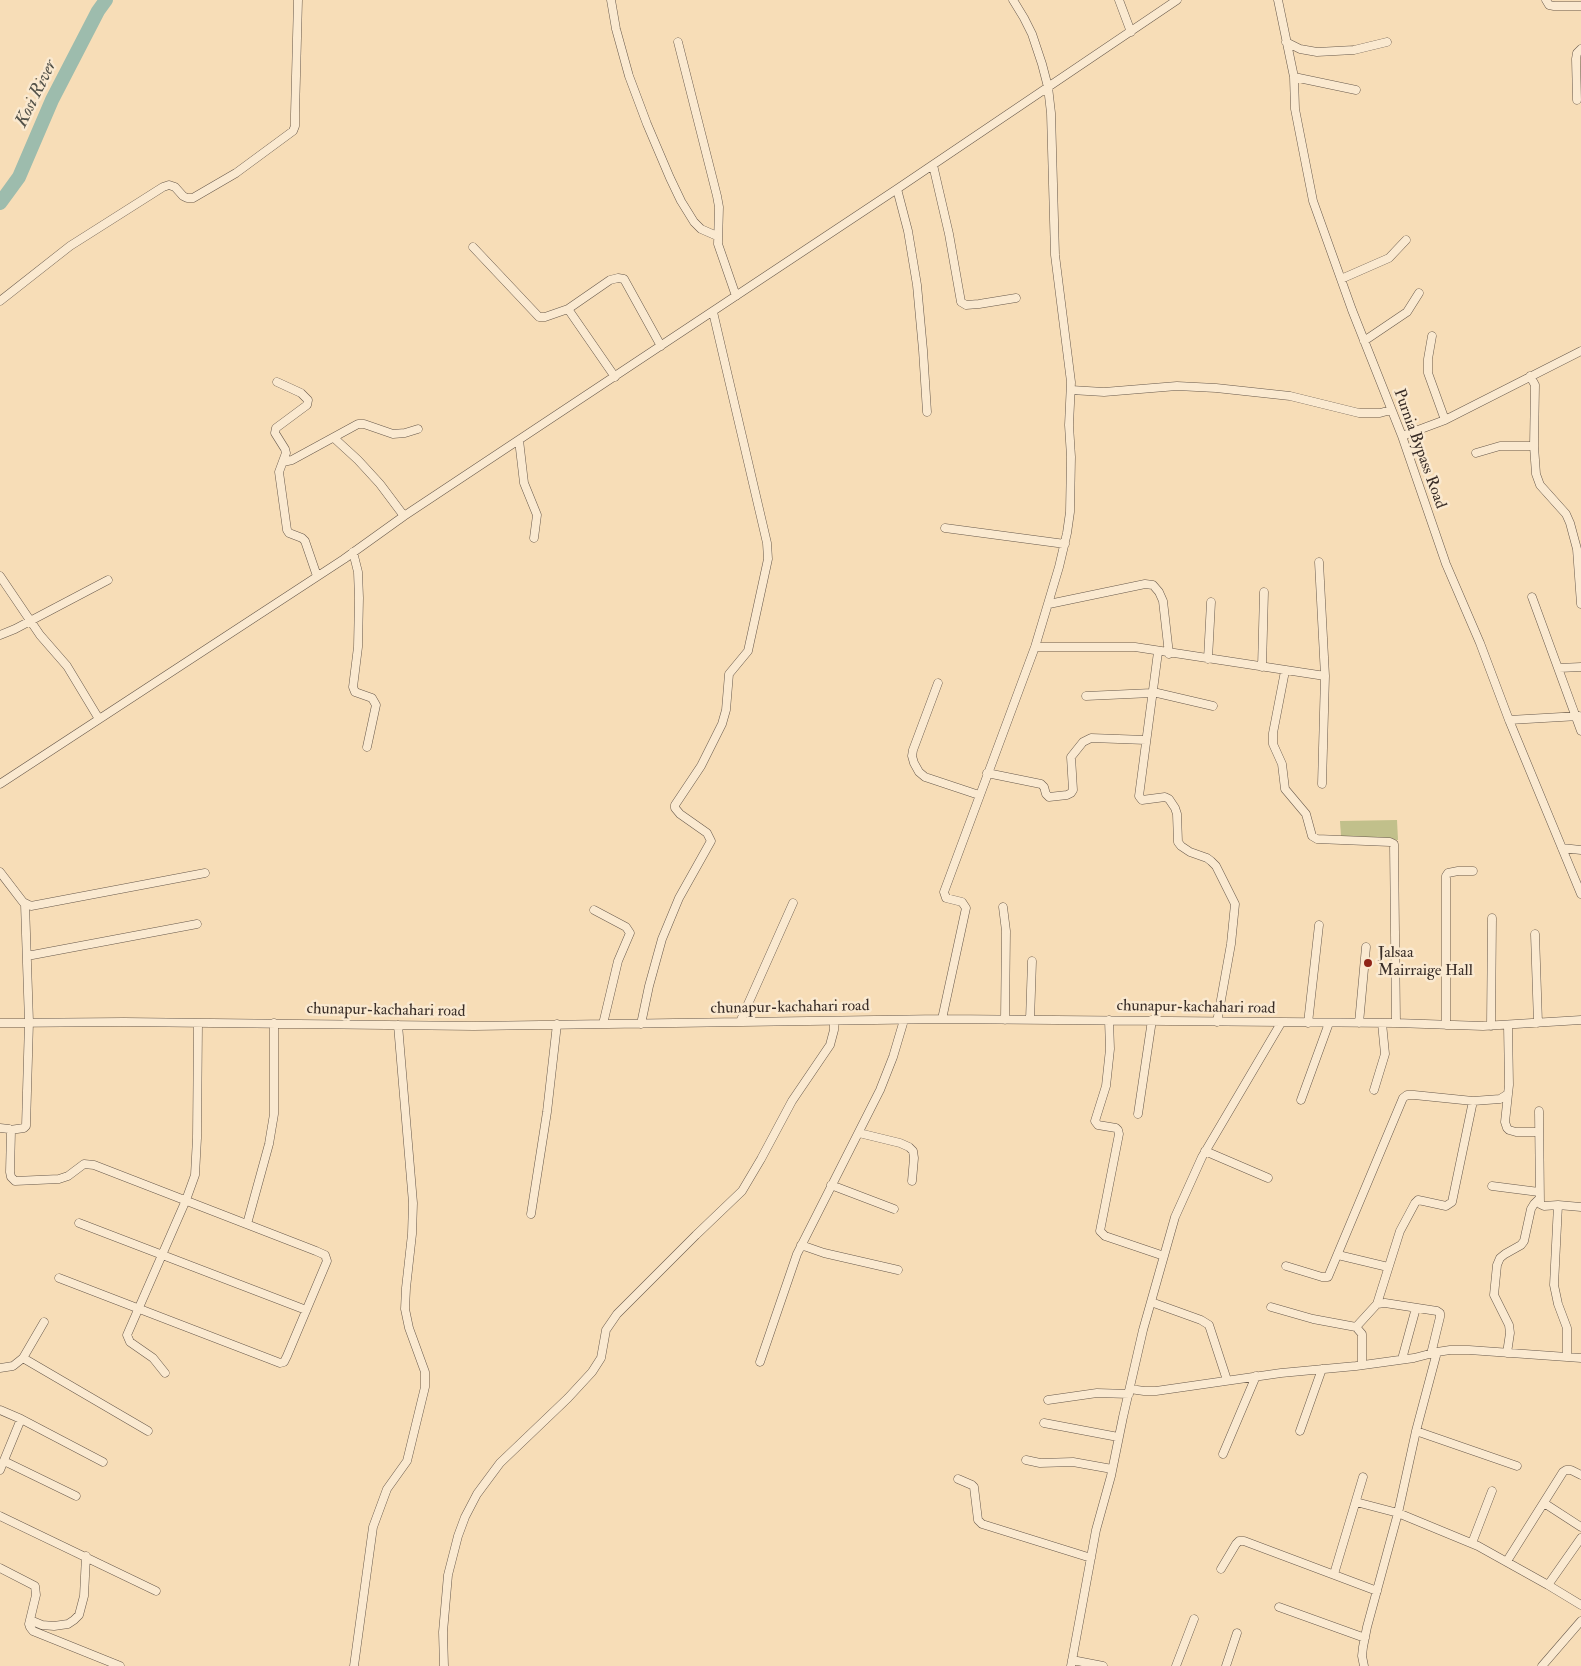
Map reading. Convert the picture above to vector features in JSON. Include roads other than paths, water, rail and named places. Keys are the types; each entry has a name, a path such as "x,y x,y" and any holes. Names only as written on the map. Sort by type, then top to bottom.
{"street":[{"path":"0,301 70,246 163,187 169,185 174,187 183,196 193,198 236,173 293,132 295,120 298,0"},
{"path":"611,0 620,46 629,76 670,178 694,222 701,229 717,236"},
{"path":"942,1019 966,908 962,902 946,898 944,892 1035,647 1065,544 1070,512 1071,457 1069,425 1071,390 1056,268 1053,228 1053,155 1048,87 1032,34 1013,0"},
{"path":"1119,0 1131,32"},
{"path":"0,784 317,576 404,516 897,190 1177,0"},
{"name":"Purnia Bypass Road","path":"1278,0 1294,77 1295,109 1313,201 1364,341 1402,436 1446,564 1480,643 1509,720 1581,894"},
{"path":"1546,0 1549,5 1554,6 1581,6"},
{"path":"678,42 718,196 718,244 736,296"},
{"path":"1286,42 1300,49 1317,52 1354,50 1387,42"},
{"path":"1577,100 1576,59 1577,53 1581,49"},
{"path":"1294,77 1356,90"},
{"path":"933,165 949,234 961,302 966,305 980,304 1016,298"},
{"path":"897,190 908,231 917,285 924,350 927,412"},
{"path":"1341,279 1389,258 1406,240"},
{"path":"473,247 539,317 545,317 568,309 604,284 621,278 626,281 661,346"},
{"path":"1364,341 1407,312 1419,293"},
{"path":"568,309 615,377"},
{"path":"641,1024 662,939 679,898 711,841 707,834 676,810 675,805 700,766 722,724 726,710 730,672 748,651 768,559 767,543 713,312"},
{"path":"1432,336 1428,359 1428,373 1445,420"},
{"path":"1402,436 1445,420 1580,352"},
{"path":"1530,376 1536,385 1534,446 1536,474 1540,485 1566,514 1579,548 1581,604"},
{"path":"277,382 306,397 308,402 276,428 275,436 286,453 278,472 288,530 289,533 305,541 317,576"},
{"path":"1071,390 1104,392 1178,386 1216,388 1290,396 1359,413 1380,413 1391,410"},
{"path":"283,462 292,460 361,423 393,434 418,429"},
{"path":"334,438 364,466 404,516"},
{"path":"519,440 524,483 537,515 534,538"},
{"path":"1476,453 1500,446 1534,446"},
{"path":"945,528 1065,544"},
{"path":"353,552 358,572 359,598 358,647 353,687 355,692 372,698 376,705 367,747"},
{"path":"1319,562 1325,676 1322,784"},
{"path":"0,576 46,643 67,666 99,719"},
{"path":"0,635 108,580"},
{"path":"1049,604 1146,584 1153,585 1163,601 1169,654"},
{"path":"1262,667 1264,592"},
{"path":"1532,597 1579,716 1581,731"},
{"path":"1208,659 1211,602"},
{"path":"1035,647 1128,647 1325,676"},
{"path":"1158,652 1139,793 1140,798 1146,800 1169,798 1175,808 1178,820 1178,842 1190,852 1212,861 1220,872 1235,904 1231,944 1217,1022"},
{"path":"1559,668 1581,667"},
{"path":"1285,671 1273,733 1273,744 1282,764 1285,789 1306,814 1312,836 1317,839 1390,842 1394,844 1396,1023"},
{"path":"938,683 912,756 914,763 917,770 925,777 979,796"},
{"path":"1086,696 1152,693 1213,706"},
{"path":"1509,720 1579,716"},
{"path":"987,773 1041,784 1049,796 1067,796 1073,790 1071,757 1083,742 1091,738 1146,740"},
{"path":"1562,848 1581,850"},
{"path":"1446,1025 1446,876 1448,873 1458,871 1473,871"},
{"path":"0,872 25,904 29,1022 26,1126 10,1130 0,1128"},
{"path":"25,904 35,906 205,873"},
{"path":"740,1022 793,903"},
{"path":"1003,907 1006,931 1005,1020"},
{"path":"594,910 626,927 630,933 618,961 603,1024"},
{"path":"1490,1026 1492,918"},
{"path":"27,956 197,924"},
{"path":"1308,1023 1319,925"},
{"path":"1535,934 1538,1023"},
{"path":"1359,1023 1366,947"},
{"path":"1030,1020 1032,961"},
{"name":"chunapur-kachahari road","path":"0,1022 474,1026 942,1019 1396,1023 1490,1026 1581,1020"},
{"path":"760,1362 790,1271 801,1245 884,1080 904,1020"},
{"path":"1109,1020 1110,1050 1106,1086 1095,1121 1098,1124 1116,1128 1119,1134 1100,1230 1105,1236 1164,1256"},
{"path":"1138,1114 1152,1020"},
{"path":"444,1666 443,1632 448,1575 465,1517 478,1494 500,1463 592,1372 601,1358 606,1330 617,1314 742,1191 792,1101 830,1045 834,1021"},
{"path":"165,1373 153,1358 128,1340 127,1335 186,1200 196,1168 198,1023"},
{"path":"247,1224 269,1144 274,1114 274,1023"},
{"path":"1104,1666 1072,1663 1096,1530 1151,1302 1175,1217 1192,1178 1205,1151 1281,1023"},
{"path":"1301,1100 1329,1023"},
{"path":"1374,1090 1385,1054 1382,1023"},
{"path":"531,1214 547,1112 557,1024"},
{"path":"354,1666 373,1527 387,1489 407,1462 425,1388 425,1372 422,1360 412,1337 405,1309 413,1203 398,1025"},
{"path":"1508,1025 1509,1085 1505,1122 1509,1130 1516,1132 1539,1132"},
{"path":"1286,1266 1328,1277 1403,1098 1408,1095 1422,1095 1473,1100 1500,1099 1508,1094"},
{"path":"1356,1327 1378,1304 1400,1230 1415,1203 1418,1200 1446,1206 1452,1202 1473,1100"},
{"path":"1539,1111 1540,1204 1544,1206 1581,1207"},
{"path":"10,1130 10,1172 11,1177 15,1180 53,1180 64,1178 84,1164 90,1164 325,1255 326,1263 286,1360 280,1364 59,1278"},
{"path":"859,1133 909,1146 913,1151 914,1158 912,1181"},
{"path":"1205,1151 1268,1178"},
{"path":"831,1185 894,1209"},
{"path":"1492,1186 1539,1196"},
{"path":"1507,1353 1510,1333 1509,1325 1494,1295 1498,1265 1500,1258 1524,1241 1531,1209 1539,1196"},
{"path":"1558,1205 1554,1285 1558,1304 1567,1328 1567,1357"},
{"path":"79,1223 306,1310"},
{"path":"801,1245 824,1254 898,1270"},
{"path":"1338,1254 1388,1267"},
{"path":"1151,1302 1201,1320 1210,1326 1227,1380"},
{"path":"1364,1666 1362,1656 1365,1638 1398,1513 1434,1353 1440,1317 1440,1313 1437,1311 1389,1303 1378,1304"},
{"path":"1271,1307 1356,1327 1362,1334 1362,1365"},
{"path":"1402,1359 1416,1308"},
{"path":"0,1368 13,1366 23,1358 44,1322"},
{"path":"1048,1400 1097,1393 1156,1390 1256,1376 1362,1365 1450,1350 1581,1358"},
{"path":"23,1358 148,1431"},
{"path":"1300,1431 1322,1369"},
{"path":"1223,1454 1256,1376"},
{"path":"0,1410 103,1462"},
{"path":"0,1470 21,1419"},
{"path":"1044,1424 1118,1437"},
{"path":"1416,1431 1517,1466"},
{"path":"1026,1460 1040,1463 1074,1462 1112,1469"},
{"path":"4,1461 76,1496"},
{"path":"1507,1561 1563,1472 1571,1470 1581,1475"},
{"path":"1334,1574 1363,1477"},
{"path":"958,1479 972,1484 974,1487 978,1520 982,1524 1091,1558"},
{"path":"1472,1544 1492,1491"},
{"path":"1356,1502 1398,1513 1472,1544 1507,1561 1581,1605"},
{"path":"1544,1503 1580,1525"},
{"path":"0,1516 156,1591"},
{"path":"1548,1585 1581,1538"},
{"path":"1221,1569 1239,1541 1252,1543 1291,1560 1377,1591"},
{"path":"30,1620 42,1625 54,1626 68,1624 79,1615 84,1596 86,1556"},
{"path":"0,1568 35,1586 36,1595 30,1620 30,1627 33,1631 120,1666"},
{"path":"1279,1607 1365,1638"},
{"path":"1176,1666 1194,1619"},
{"path":"1544,1665 1581,1621"},
{"path":"1226,1666 1237,1633"}],"waterway":[{"name":"Kosi River","path":"0,203 19,177 52,100 98,11 106,0"}],"place":[{"name":"Jalsaa Mairraige Hall","path":"1368,963"}]}
